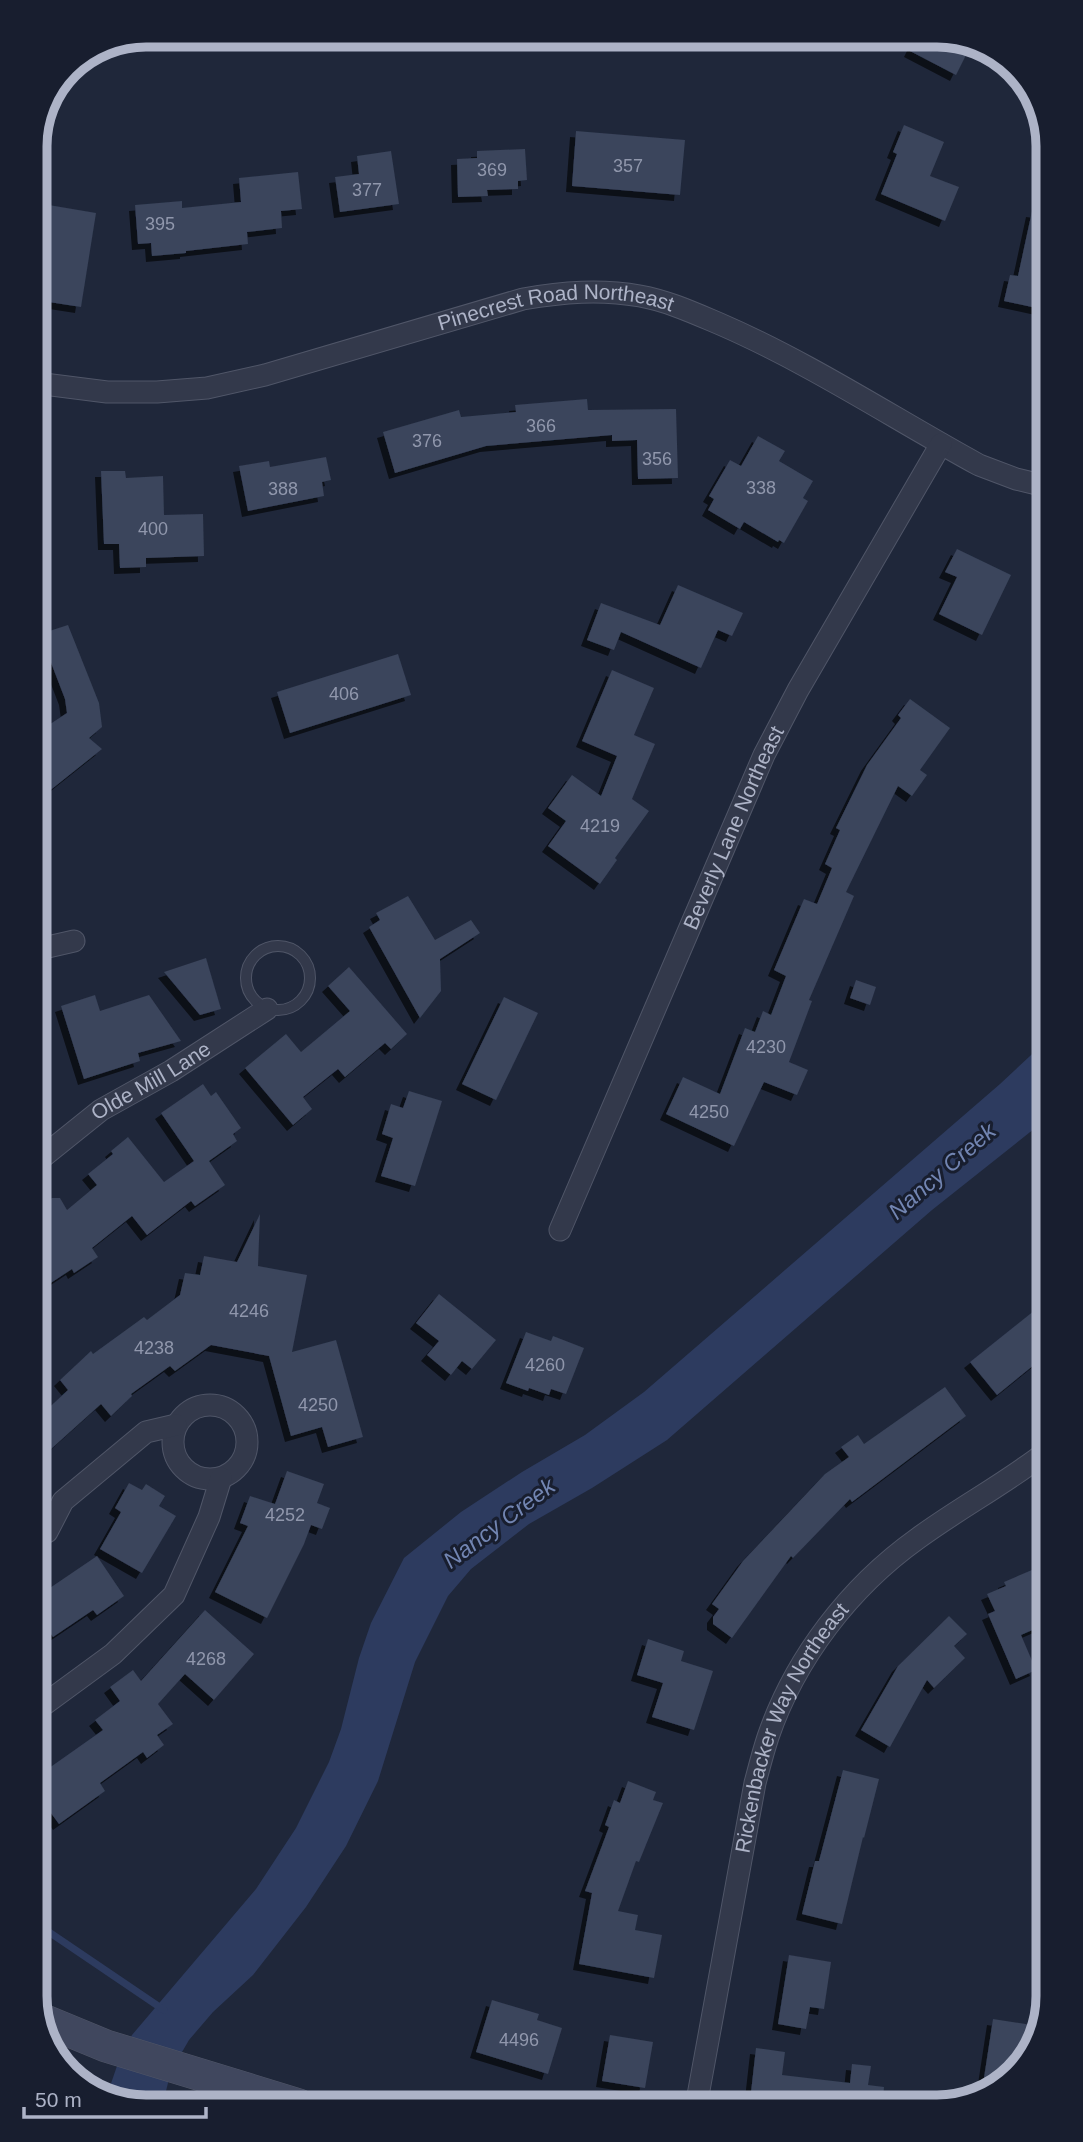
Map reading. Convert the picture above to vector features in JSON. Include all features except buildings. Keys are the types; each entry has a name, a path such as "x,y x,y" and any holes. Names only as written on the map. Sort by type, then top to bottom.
{"street":[{"name":"Pinecrest Road Northeast","path":"47,385 107,393 207,388 265,375 523,299 566,292 609,292 643,296 675,305 765,343 979,465 1036,484"},
{"name":"Beverly Lane Northeast","path":"560,1230 764,755 798,690 942,444"},
{"path":"47,947 74,941"},
{"name":"Olde Mill Lane","path":"47,1153 101,1110 171,1070 267,1009"},
{"path":"218,1405 230,1410 239,1418 245,1429 246,1453 241,1464 232,1473 221,1478 196,1477 178,1461 173,1450 176,1426 184,1415 194,1408 218,1405"},
{"path":"47,1532 63,1501 146,1432 176,1426"},
{"name":"Rickenbacker Way Northeast","path":"697,2095 755,1783 768,1736 787,1691 823,1632 873,1574 916,1539 1036,1468"},
{"path":"47,1702 113,1654 174,1595 209,1517 221,1478"},
{"path":"52,2024 106,2046 265,2095"}],"lane":[{"path":"271,946 285,946 298,951 309,967 311,985 302,1001 285,1010 267,1009 255,1001 247,990 245,975 249,962 258,951 271,946"}],"water":[{"name":"Nancy Creek","path":"1036,1050 1036,1127 932,1210 667,1440 529,1524 471,1569 448,1596 415,1662 378,1781 346,1846 306,1907 253,1975 213,2012 189,2040 171,2071 165,2095 140,2095 109,2088 132,2035 256,1889 296,1828 329,1762 371,1623 404,1558 461,1512 585,1435 644,1392"}],"waterway":[{"path":"47,1931 164,2010"}]}
